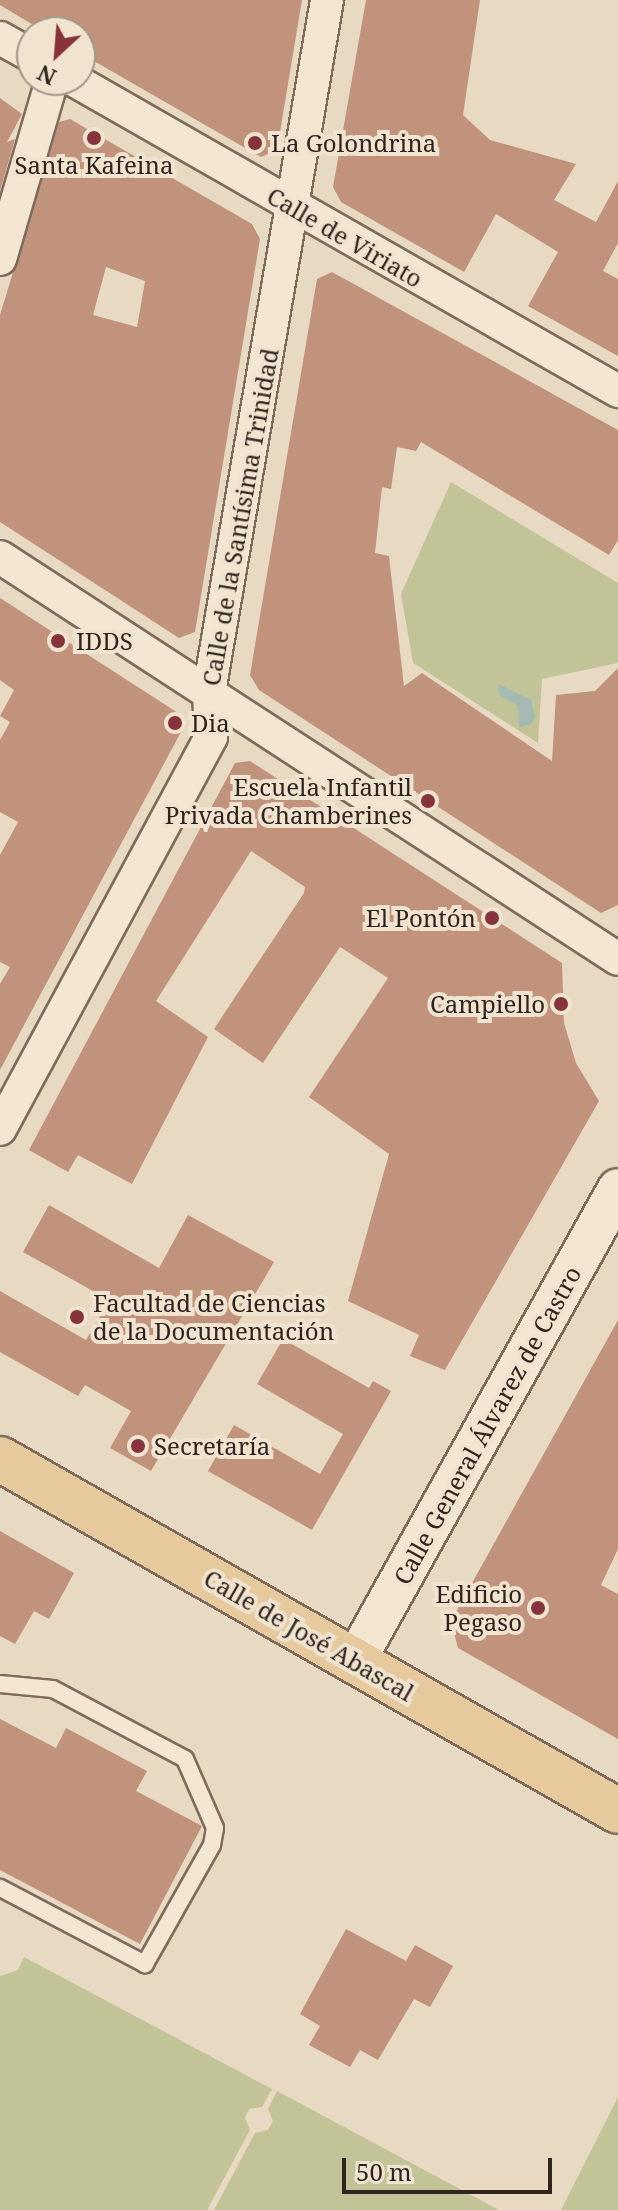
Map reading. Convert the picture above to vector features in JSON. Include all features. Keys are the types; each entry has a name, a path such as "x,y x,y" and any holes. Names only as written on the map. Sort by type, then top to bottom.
{"main road":[{"name":"Calle de José Abascal","path":"0,1459 618,1811"}],"street":[{"name":"Calle de la Santísima Trinidad","path":"0,1129 211,737 209,692 327,0"},
{"name":"Calle de Viriato","path":"96,93 618,391"},
{"path":"0,259 47,96"},
{"path":"0,557 618,959"},
{"name":"Calle General Álvarez de Castro","path":"355,1661 618,1189"}],"lane":[{"path":"0,1684 53,1689 185,1759 215,1828 212,1845 145,1964 0,1888"}],"green space":[{"path":"451,482 618,583 618,663 542,679 538,743 413,663 401,594"},
{"path":"24,1957 272,2089 262,2107 249,2109 245,2118 250,2130 207,2210 0,2210 0,1976 18,1970"},
{"path":"277,2091 499,2210 214,2210 255,2133 268,2130 273,2121 268,2109"},
{"path":"618,2097 618,2210 561,2210"}],"water":[{"path":"498,684 531,700 535,717 530,725 519,727 518,706 499,695"}],"building":[{"path":"0,0 302,0 277,150 261,157 96,62 96,16 18,16 0,5"},
{"path":"366,0 480,0 463,115 490,140 576,164 554,200 596,222 618,181 618,243 603,271 618,279 618,356 528,306 558,252 496,214 464,272 341,202 333,187"},
{"path":"0,98 22,114 7,142 15,139 0,191"},
{"path":"70,119 252,224 260,239 195,632 179,638 0,522 0,315 59,122","holes":["106,267 145,281 137,327 93,315"]},
{"path":"332,272 618,430 618,540 609,555 421,442 416,451 397,447 391,489 382,487 375,553 389,556 404,686 422,673 552,761 556,695 595,691 618,668 618,905 601,913 259,690 250,675 317,279"},
{"path":"0,598 178,713 182,730 0,1070 0,984 10,967 0,962 0,855 18,822 0,812 0,740 10,722 0,716 14,690 0,680"},
{"path":"250,761 562,963 564,1023 576,1063 599,1101 445,1370 410,1356 419,1335 348,1301 389,1154 309,1097 388,978 340,947 263,1063 214,1029 304,893 305,887 251,851 156,1001 208,1037 132,1184 78,1155 68,1172 29,1150 235,763"},
{"path":"49,1205 159,1268 188,1215 274,1262 151,1471 110,1448 131,1411 85,1385 78,1396 0,1352 0,1291 86,1340 109,1300 23,1252"},
{"name":"Edificio Pegaso","path":"618,1320 618,1549 601,1585 618,1594 618,1739 458,1648 451,1621"},
{"path":"283,1339 369,1388 373,1381 391,1391 312,1530 208,1471 234,1425 320,1474 343,1434 257,1384"},
{"path":"0,1531 74,1573 49,1619 34,1611 15,1644 0,1636"},
{"path":"0,1719 56,1748 66,1728 147,1771 136,1791 202,1826 140,1944 0,1870"},
{"path":"346,1929 406,1961 415,1945 453,1966 430,2007 414,1999 378,2060 360,2050 350,2067 309,2045 320,2026 300,2014"}],"place":[{"name":"Santa Kafeina","path":"94,138"},
{"name":"La Golondrina","path":"255,143"},
{"name":"IDDS","path":"58,641"},
{"name":"Dia","path":"175,723"},
{"name":"Escuela Infantil Privada Chamberines","path":"428,801"},
{"name":"El Pontón","path":"492,918"},
{"name":"Campiello","path":"561,1004"},
{"name":"Facultad de Ciencias de la Documentación","path":"77,1317"},
{"name":"Secretaría","path":"138,1446"},
{"name":"Edificio Pegaso","path":"538,1608"}]}
